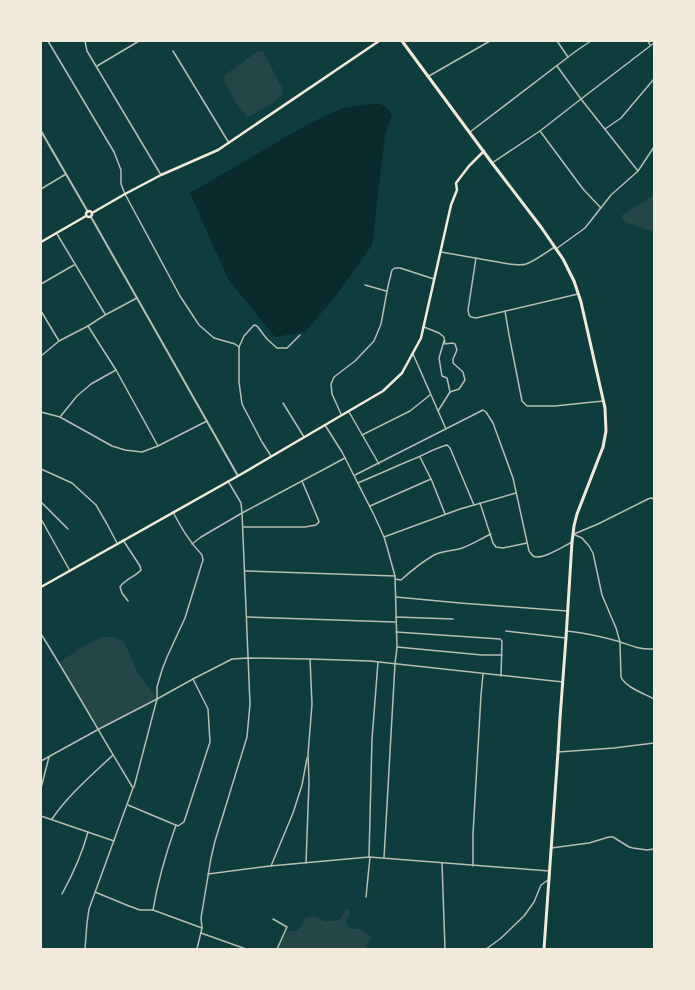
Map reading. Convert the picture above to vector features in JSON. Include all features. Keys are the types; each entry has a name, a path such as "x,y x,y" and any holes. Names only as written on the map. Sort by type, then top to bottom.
{"highway":[{"path":"402,41 541,227 563,259 578,294 604,401 606,426 603,447 577,514 572,542 545,949"}],"main road":[{"path":"41,242 86,216 86,213 92,213 161,175 218,150 379,41"},
{"path":"41,587 238,476 383,391 402,373 421,338 424,328 451,205 457,190 456,183 469,166 484,151"},
{"path":"86,216 91,217 92,213"}],"street":[{"path":"48,41 114,152 121,170 121,184 125,194 180,296 199,325 214,338 236,344 239,347"},
{"path":"85,41 87,51 161,175"},
{"path":"97,66 139,41"},
{"path":"428,76 490,41"},
{"path":"557,41 568,57"},
{"path":"470,132 591,41"},
{"path":"648,41 650,45"},
{"path":"492,163 540,131 654,43"},
{"path":"173,51 228,143"},
{"path":"557,66 638,171"},
{"path":"605,129 621,118 654,79"},
{"path":"41,131 88,212"},
{"path":"540,131 583,189 601,208"},
{"path":"440,252 509,264 526,264 555,248 585,228 611,195 638,171 654,147"},
{"path":"41,189 66,174"},
{"path":"91,217 238,476"},
{"path":"57,234 105,315"},
{"path":"476,258 468,303 468,313 471,317 476,318 578,294"},
{"path":"41,284 75,264"},
{"path":"342,415 332,394 331,384 334,377 355,361 374,341 381,324 392,270 395,268 400,268 434,279"},
{"path":"365,285 387,291"},
{"path":"41,356 59,341 137,298"},
{"path":"41,311 59,341"},
{"path":"505,311 522,400 527,406 555,406 604,401"},
{"path":"271,456 242,404 239,382 239,347 244,336 254,325 257,326 267,339 277,348 287,348 300,335"},
{"path":"88,326 116,370 158,446"},
{"path":"424,328 439,333 444,337 439,358 442,376 447,378 450,392"},
{"path":"438,411 450,392 459,389 465,380 463,372 453,363 457,350 455,344 445,344 444,341"},
{"path":"413,354 446,429"},
{"path":"60,418 77,396 92,384 116,370"},
{"path":"362,435 410,411 430,394"},
{"path":"283,403 304,437"},
{"path":"354,475 379,464 483,410 493,423 513,478 527,543 532,556 544,556 572,542"},
{"path":"348,411 379,464"},
{"path":"41,412 60,418 112,446 125,450 142,452 158,446 206,421"},
{"path":"325,425 345,458 370,506 384,537 395,577 397,647 384,858"},
{"path":"358,483 420,457 439,447 447,445 450,448 474,504"},
{"path":"420,457 431,479 445,514"},
{"path":"192,544 201,537 242,513 345,458"},
{"path":"41,469 72,483 96,505 117,544"},
{"path":"370,506 431,479"},
{"path":"197,949 202,928 201,918 210,858 247,737 250,704 242,513 241,503 228,481"},
{"path":"243,527 305,527 316,525 319,522 302,481"},
{"path":"384,537 480,502 516,493"},
{"path":"573,534 588,529 648,499 654,499"},
{"path":"41,502 68,530"},
{"path":"480,502 493,543 496,547 503,548 527,543"},
{"path":"85,949 89,909 133,788 157,699 157,688 162,670 185,618 203,560 202,555 192,544 173,512"},
{"path":"41,519 70,570"},
{"path":"245,571 395,577 401,580 434,556 445,551 466,546 490,534"},
{"path":"573,534 582,538 593,553 602,596 616,628 620,642 621,677 623,681 632,688 654,699"},
{"path":"124,540 141,570 138,574 123,582 120,587 128,601"},
{"path":"396,597 460,604 568,611"},
{"path":"247,617 396,622"},
{"path":"396,617 453,619"},
{"path":"506,631 566,638"},
{"path":"566,631 620,642 644,649 654,649"},
{"path":"396,632 500,639 502,641 501,676"},
{"path":"41,634 133,788"},
{"path":"397,647 482,655 502,655"},
{"path":"306,863 309,782 308,754 312,704 310,658"},
{"path":"41,761 232,659 310,658 378,662 563,682"},
{"path":"366,897 369,857 372,739 378,662"},
{"path":"473,866 473,834 483,674"},
{"path":"127,805 178,826 184,822 210,742 208,709 193,679"},
{"path":"558,752 614,748 654,743"},
{"path":"270,866 293,813 302,784 308,754"},
{"path":"52,819 59,808 75,791 113,755"},
{"path":"41,788 49,757"},
{"path":"41,816 114,841"},
{"path":"153,910 156,889 176,825"},
{"path":"62,894 83,849 88,832"},
{"path":"551,848 590,843 613,837 629,847 654,849"},
{"path":"208,874 270,866 369,857 550,871"},
{"path":"442,863 446,949"},
{"path":"486,949 500,939 524,916 534,902 541,885 549,879"},
{"path":"95,892 140,910 153,910 202,928"},
{"path":"273,919 287,927 277,949"},
{"path":"200,933 246,949"}],"shaded area":[{"path":"258,51 263,51 282,88 283,94 275,102 248,117 238,106 223,80 225,75"},
{"path":"377,103 385,106 392,115 385,135 372,245 335,297 305,332 275,337 228,279 190,193 310,123 343,108"},
{"path":"654,195 654,232 626,223 621,216"},
{"path":"102,637 115,637 124,642 138,673 157,698 99,730 59,663 83,646"},
{"path":"346,909 350,911 346,923 348,927 352,929 360,929 372,937 365,949 278,949 283,936 288,931 298,931 305,918 316,917 325,921 337,921"}]}
